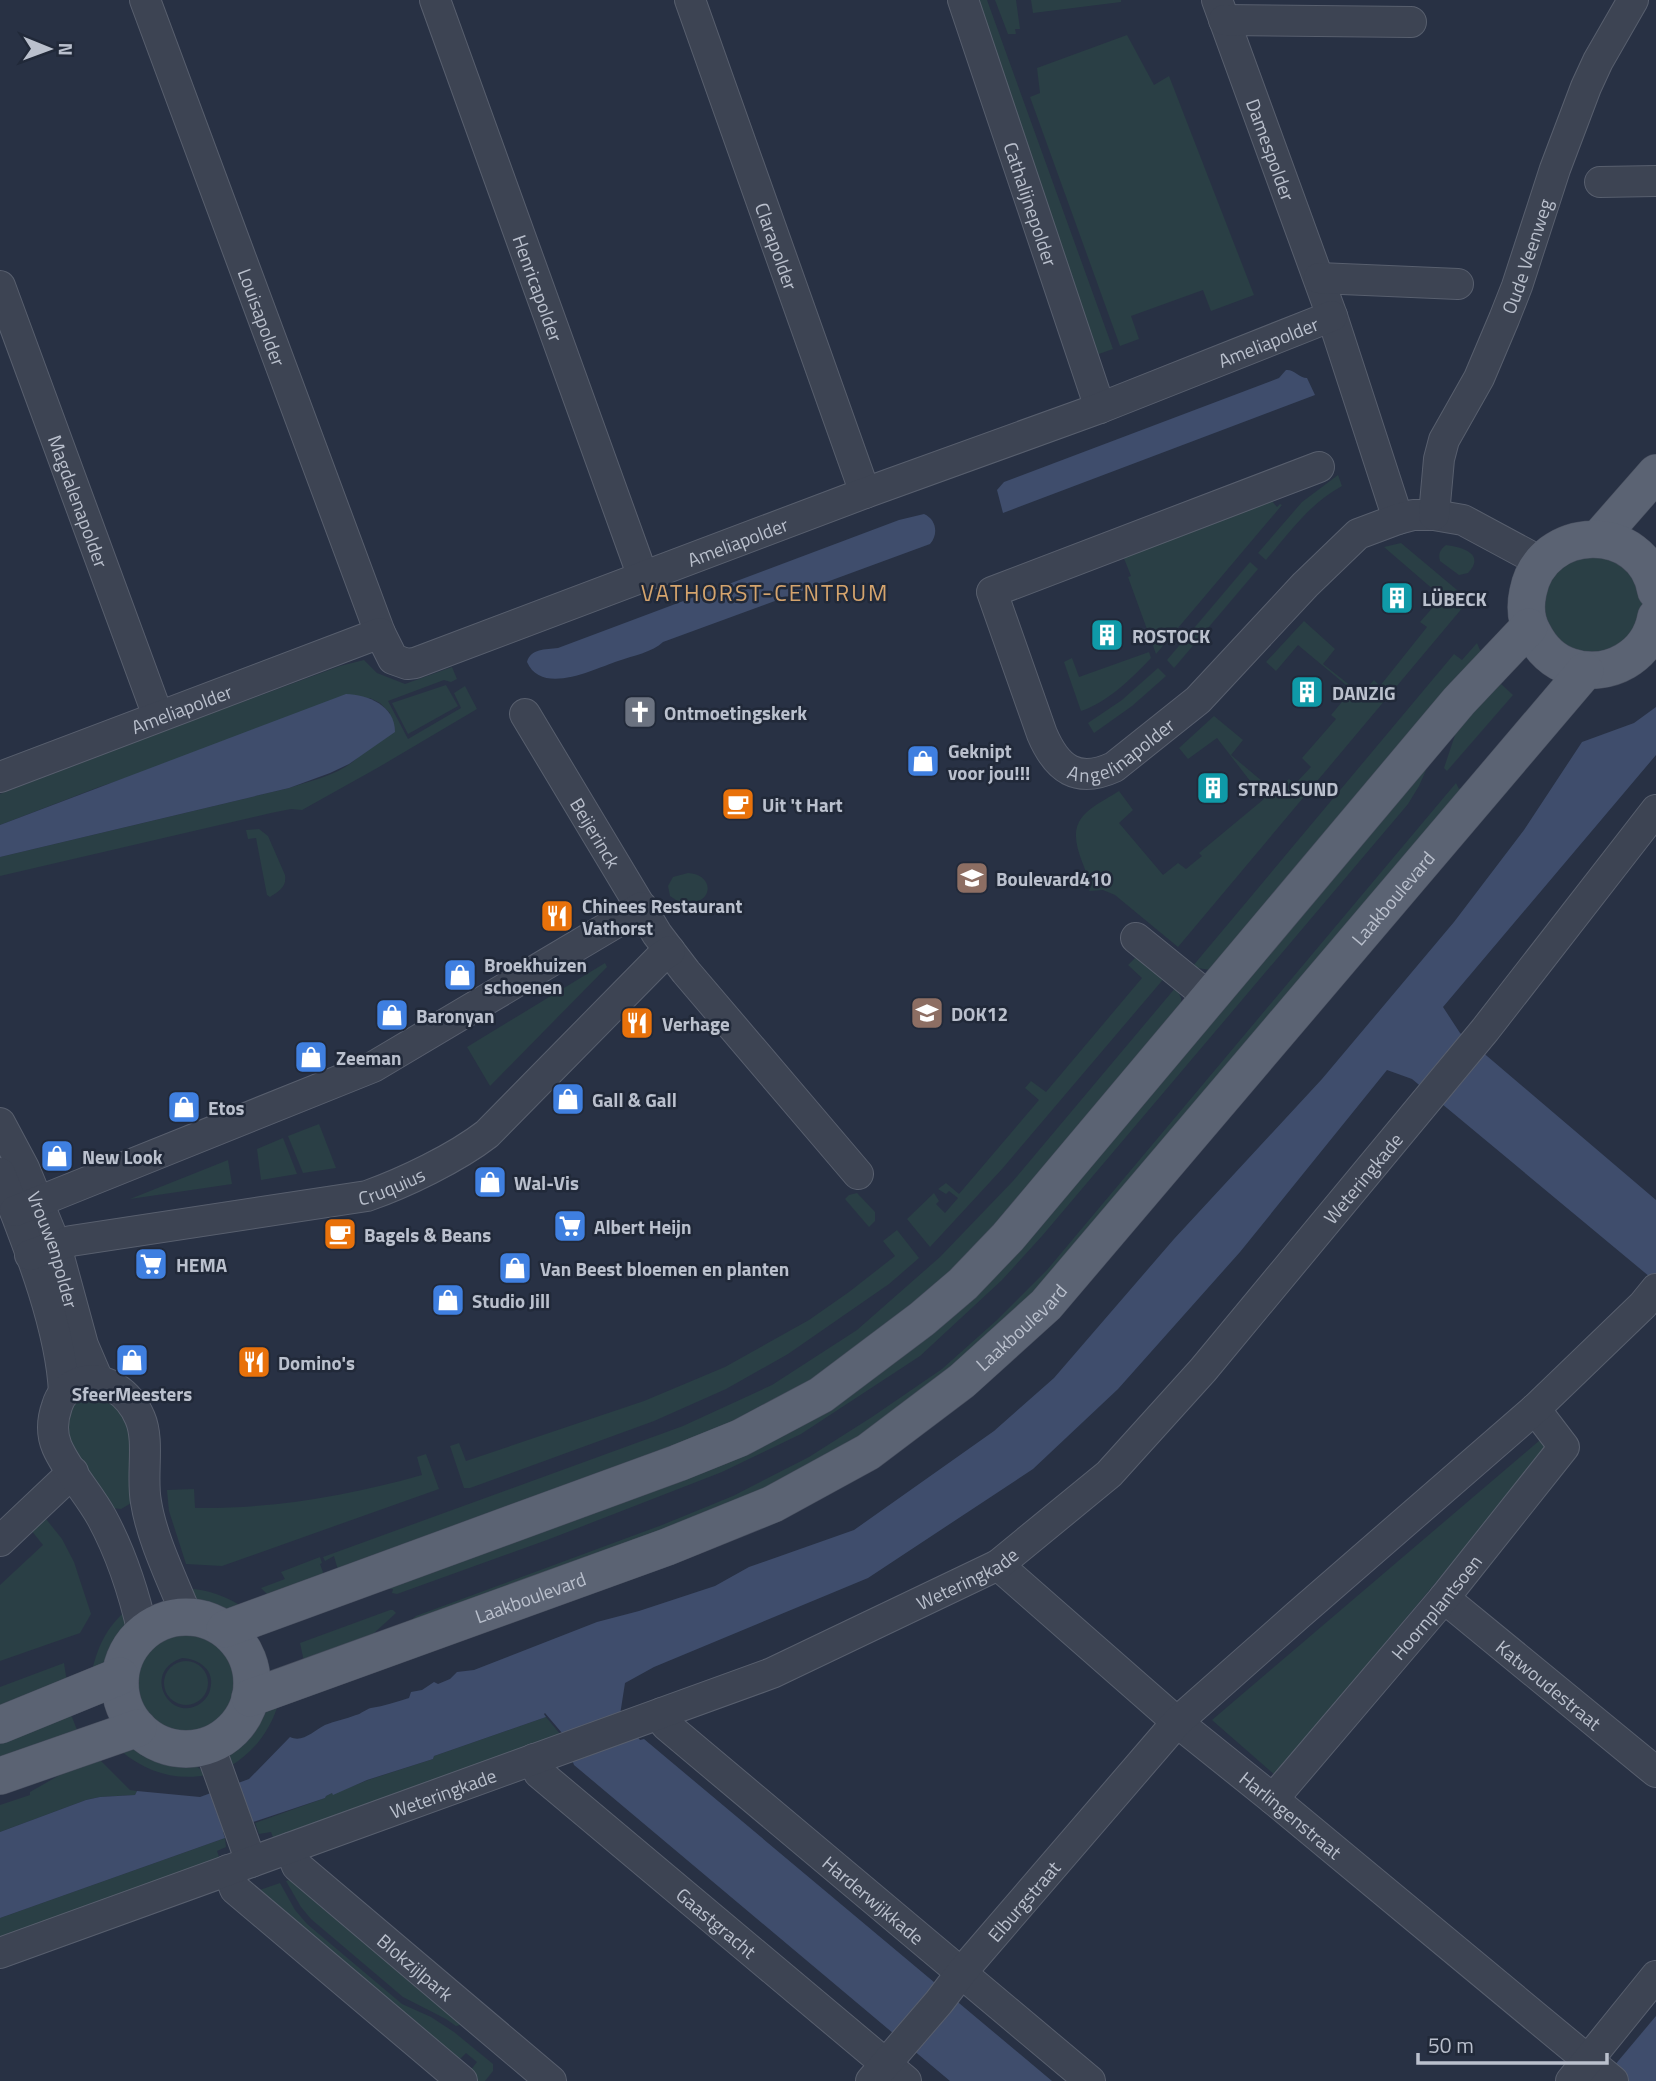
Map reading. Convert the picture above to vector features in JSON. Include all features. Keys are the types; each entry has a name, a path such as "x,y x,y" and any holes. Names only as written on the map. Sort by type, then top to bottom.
{"main road":[{"path":"1599,538 1656,473"},
{"path":"1599,538 1628,548 1644,563 1654,613 1627,661 1607,669 1585,671 1554,660 1539,645 1529,627 1525,604 1530,582 1541,562 1557,548 1577,540 1599,538"},
{"path":"225,1629 740,1438 821,1395 922,1319 964,1284 1009,1237 1460,701 1529,627"},
{"name":"Laakboulevard","path":"250,1698 667,1547 773,1504 868,1452 952,1389 1046,1305 1585,671"},
{"path":"187,1616 212,1622 235,1638 246,1654 252,1677 250,1698 238,1723 229,1733 209,1745 192,1749 175,1748 160,1744 138,1728 125,1708 120,1676 135,1640 164,1620 187,1616"},
{"path":"0,1725 120,1676"},
{"path":"0,1776 138,1728"}],"street":[{"name":"Louisapolder","path":"145,0 380,633"},
{"name":"Henricapolder","path":"435,0 643,577"},
{"name":"Clarapolder","path":"690,0 865,493"},
{"name":"Cathalijnepolder","path":"962,0 1100,408"},
{"name":"Oude Veenweg","path":"1434,515 1439,459 1444,440 1479,378 1501,328 1586,87 1633,0"},
{"name":"Damespolder","path":"1398,519 1319,278 1221,10 1411,22"},
{"path":"1600,182 1656,181"},
{"path":"1319,278 1458,284"},
{"name":"Magdalenapolder","path":"0,286 158,716"},
{"name":"Ameliapolder","path":"0,777 380,633 393,659 407,664 415,663 865,493 1100,408 1332,316"},
{"name":"Angelinapolder","path":"1319,467 992,592 1042,734 1059,763 1070,771 1083,775 1102,773 1114,767 1198,700 1305,585 1358,534 1413,515 1434,515 1464,520 1541,562"},
{"name":"Beijerinck","path":"525,714 670,951 858,1174"},
{"name":"Weteringkade","path":"0,1953 772,1673 998,1565 1109,1474 1203,1370 1485,1030 1656,810"},
{"path":"27,1207 373,1067 642,908"},
{"path":"1136,938 1210,998"},
{"name":"Cruquius","path":"43,1250 71,1241 367,1195 389,1188 472,1145 487,1134 661,957 670,951"},
{"name":"Vrouwenpolder","path":"0,1123 24,1168 27,1207 98,1380"},
{"name":"Vrouwenpolder","path":"0,1173 27,1207"},
{"name":"Vrouwenpolder","path":"43,1250 46,1301 63,1367 64,1393 58,1401 53,1418 53,1433 58,1448 102,1518 123,1563 135,1596 143,1633"},
{"path":"1177,1722 1652,1305"},
{"path":"64,1393 73,1385 98,1380 124,1394 135,1406 142,1422 147,1506 160,1549 187,1616"},
{"name":"Hoornplantsoen","path":"1273,1799 1444,1598 1564,1447 1535,1409"},
{"path":"0,1541 73,1472"},
{"path":"102,1518 122,1518 147,1506"},
{"name":"Harlingenstraat","path":"998,1565 1177,1722 1273,1799 1580,2071 1613,2081"},
{"name":"Katwoudestraat","path":"1444,1598 1656,1772"},
{"name":"Harderwijkkade","path":"662,1713 666,1725 1090,2081"},
{"name":"Elburgstraat","path":"888,2075 914,2032 961,1973 1177,1722"},
{"path":"209,1745 240,1830 240,1866 235,1889 462,2081"},
{"name":"Gaastgracht","path":"534,1759 539,1773 888,2075"},
{"name":"Blokzijlpark","path":"290,1847 297,1866 551,2081"},
{"path":"1580,2071 1656,1976"}],"green space":[{"path":"964,0 987,0 1113,349 1093,356"},
{"path":"995,0 1016,0 1020,29 1015,29 1016,34 1008,34"},
{"path":"1031,0 1121,0 1121,2 1033,13"},
{"path":"1127,35 1154,85 1169,76 1254,295 1211,311 1203,290 1131,316 1139,339 1120,346 1030,97 1040,93 1037,68"},
{"path":"1338,475 1342,486 1310,510 1266,560 1258,553 1302,502"},
{"path":"1271,500 1277,507 1282,505 1156,654 1123,556"},
{"path":"1401,543 1469,600 1178,947 1115,895 1103,890 1089,891 1091,886 1079,854 1076,829 1087,812 1119,791 1133,810 1119,823 1163,875 1178,863 1186,869 1202,856 1199,853 1264,799 1217,738 1188,759 1179,748 1214,716 1243,740 1231,755 1275,792 1289,779 1295,784 1311,767 1302,758 1336,719 1331,715 1352,690 1298,645 1276,671 1266,662 1304,621 1335,649 1323,664 1361,694 1374,680 1380,686 1427,627 1420,622 1442,597 1384,547"},
{"path":"1446,545 1465,550 1473,556 1473,566 1468,573 1459,575 1440,561 1440,552"},
{"path":"1588,552 1624,563 1643,595 1643,615 1635,632 1605,654 1567,650 1542,622 1548,576 1562,565"},
{"path":"1250,562 1258,569 1174,668 1167,660"},
{"path":"1477,643 1485,662 1210,970 1192,967 1454,654 1462,660"},
{"path":"1149,652 1151,658 1128,681 1101,702 1081,711 1064,662 1072,658 1079,677"},
{"path":"364,660 377,673 405,684 452,667 457,679 451,682 444,680 388,701 408,739 461,708 454,693 465,686 477,709 302,810 271,813 0,876 0,857 289,788 324,777 349,765 370,743 390,713 370,698 99,787 0,825 0,794 340,666"},
{"path":"1158,668 1166,676 1132,706 1094,733 1088,723 1122,700"},
{"path":"1501,684 1513,695 1447,771 1444,768 1459,723"},
{"path":"446,685 458,706 408,734 392,703"},
{"path":"1434,752 1408,804 1042,1236 1002,1280 920,1356 801,1434 722,1472 547,1540 397,1594 392,1593 393,1589 382,1589 879,1363"},
{"path":"1476,778 1053,1288 826,1467 396,1633 416,1616 733,1496 809,1457 942,1369 1047,1270 1456,783 1459,789"},
{"path":"259,829 268,836 285,875 284,886 270,897 267,895 256,838 248,839 246,830"},
{"path":"688,873 701,877 708,890 702,899 696,902 679,902 670,896 668,886 673,877"},
{"path":"1135,958 1142,958 1166,976 1002,1169 930,1247 907,1219 934,1193 939,1201 936,1204 945,1213 958,1198 949,1191 946,1194 938,1189 946,1183 959,1194 1039,1100 1025,1088 1031,1081 1046,1092 1142,978 1128,965"},
{"path":"605,963 607,967 490,1086 467,1047"},
{"path":"1176,987 1181,998 1182,1011 959,1279 778,1410 277,1604 261,1588 285,1579 281,1572 320,1557 324,1575 338,1570 334,1556 325,1561 323,1557 683,1426 772,1385 857,1330 940,1257 1013,1181"},
{"path":"319,1124 336,1168 303,1173 288,1136"},
{"path":"283,1138 297,1174 261,1180 257,1149"},
{"path":"228,1160 232,1184 130,1199"},
{"path":"857,1193 875,1212 875,1221 869,1227 845,1199"},
{"path":"897,1230 919,1258 889,1284 788,1354 726,1389 654,1421 464,1488 450,1446 459,1443 466,1461 644,1401 725,1367 809,1320 895,1256 883,1241"},
{"path":"96,1394 110,1399 131,1424 133,1502 121,1509 112,1508 72,1450 64,1426 76,1398"},
{"path":"1540,1440 1549,1447 1275,1775 1212,1720"},
{"path":"426,1454 439,1489 222,1566 186,1564 169,1511 167,1490 194,1489 195,1508 310,1500 422,1475 417,1457"},
{"path":"46,1519 62,1539 74,1562 91,1614 80,1633 0,1661 0,1585 43,1545 31,1530"},
{"path":"183,1588 217,1594 247,1610 211,1612 198,1604"},
{"path":"130,1607 130,1628 112,1661 92,1671 105,1635"},
{"path":"390,1610 396,1613 362,1644 306,1671 300,1643"},
{"path":"178,1631 192,1632 217,1642 226,1650 234,1660 238,1672 238,1686 233,1705 221,1721 207,1730 183,1735 163,1730 148,1716 138,1698 135,1678 140,1658 154,1641","holes":["182,1658 200,1663 211,1677 207,1697 190,1708 179,1707 171,1702 164,1694 162,1684 163,1674 170,1665"]},
{"path":"186,1661 201,1668 208,1683 201,1698 186,1705 171,1698 164,1683 171,1668"},
{"path":"64,1663 68,1689 0,1717 0,1687"},
{"path":"279,1702 260,1739 247,1754 229,1767 234,1744 256,1713"},
{"path":"70,1712 81,1740 0,1769 0,1732"},
{"path":"546,1717 563,1741 276,1846 271,1832 259,1834 255,1823"},
{"path":"139,1743 159,1753 191,1762 208,1775 184,1777 162,1773 140,1764 121,1751"},
{"path":"97,1757 130,1790 137,1791 135,1795 86,1800 0,1832 0,1805 30,1795 30,1792 79,1764"},
{"path":"225,1838 226,1847 217,1851 222,1865 0,1945 0,1918"},
{"path":"295,1878 463,2024 456,2026 403,1997 311,1919 286,1881"},
{"path":"280,1883 295,1910 307,1924 402,2004 431,2017 454,2032 493,2064 493,2071 485,2081 479,2081 464,2068 470,2071 477,2062 466,2053 458,2061 254,1892"}],"water":[{"path":"1286,370 1307,378 1315,395 1003,513 997,490 1004,482 1279,378"},
{"path":"924,514 931,519 935,527 935,536 930,544 663,642 642,653 583,674 556,679 534,672 527,662 535,652 558,648 899,520"},
{"path":"346,694 379,703 390,715 395,732 349,764 330,773 289,788 0,857 0,825"},
{"path":"1656,707 1656,755 1443,1007 1460,1033 1656,1200 1656,1282 1412,1079 1387,1070 1240,1252 1118,1389 1033,1469 868,1578 654,1667 625,1683 620,1715 640,1740 644,1739 1052,2081 950,2081 574,1765 562,1733 545,1713 546,1717 434,1756 433,1759 223,1832 225,1838 0,1918 0,1832 100,1797 135,1795 137,1791 200,1797 249,1779 290,1737 304,1737 325,1725 409,1698 411,1692 422,1690 434,1682 438,1684 450,1679 457,1672 474,1670 597,1622 715,1586 749,1567 854,1530 994,1431 1054,1378 1174,1239 1322,1079 1454,922 1524,830 1582,742 1634,723"},
{"path":"1656,2016 1656,2081 1617,2081 1614,2066"}],"place":[{"name":"LÜBECK","path":"1397,598"},
{"name":"ROSTOCK","path":"1107,635"},
{"name":"DANZIG","path":"1307,692"},
{"name":"Ontmoetingskerk","path":"640,712"},
{"name":"Geknipt voor jou!!!","path":"923,761"},
{"name":"STRALSUND","path":"1213,788"},
{"name":"Uit 't Hart","path":"738,804"},
{"name":"Boulevard410","path":"972,878"},
{"name":"Chinees Restaurant Vathorst","path":"557,916"},
{"name":"Broekhuizen schoenen","path":"460,975"},
{"name":"DOK12","path":"927,1013"},
{"name":"Baronyan","path":"392,1015"},
{"name":"Verhage","path":"637,1023"},
{"name":"Zeeman","path":"311,1057"},
{"name":"Gall & Gall","path":"568,1099"},
{"name":"Etos","path":"184,1107"},
{"name":"New Look","path":"57,1156"},
{"name":"Wal-Vis","path":"490,1182"},
{"name":"Albert Heijn","path":"570,1226"},
{"name":"Bagels & Beans","path":"340,1234"},
{"name":"HEMA","path":"151,1264"},
{"name":"Van Beest bloemen en planten","path":"515,1268"},
{"name":"Studio Jill","path":"448,1300"},
{"name":"SfeerMeesters","path":"132,1360"},
{"name":"Domino's","path":"254,1362"}],"district":[{"name":"VATHORST-CENTRUM","path":"765,592"}]}
